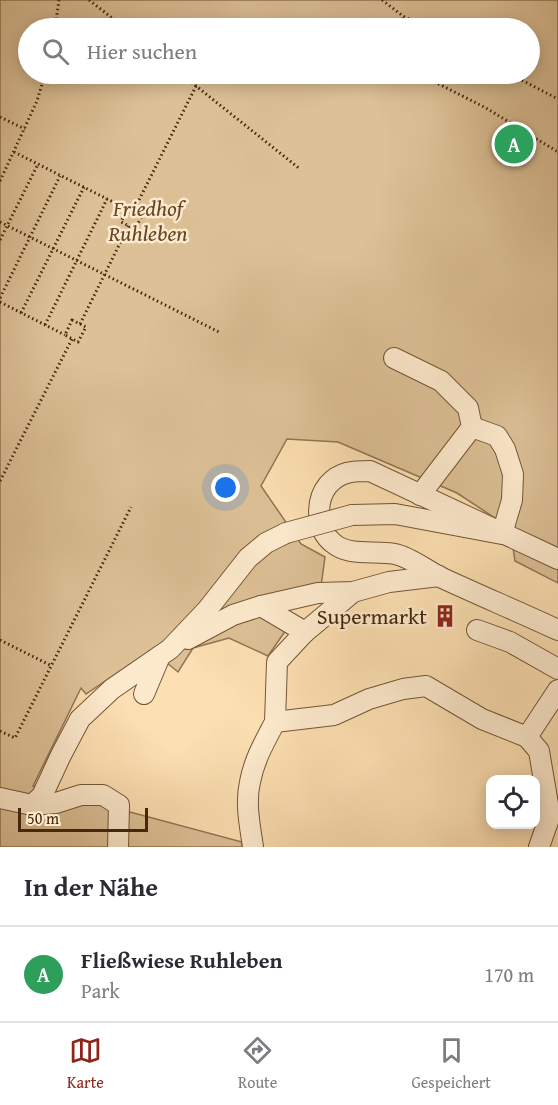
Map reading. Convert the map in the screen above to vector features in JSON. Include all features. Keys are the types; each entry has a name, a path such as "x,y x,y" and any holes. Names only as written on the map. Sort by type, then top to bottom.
{"lane":[{"path":"394,358 441,381 468,408 472,427 420,495"},
{"path":"472,427 497,436 505,449 513,474 512,500 502,534"},
{"path":"558,559 370,471 352,471 338,476 327,486 320,500 319,515 324,535 335,545 357,552 398,555 558,630"},
{"path":"144,694 165,653 207,610 248,558 266,543 286,533 352,515 395,514 502,534"},
{"path":"32,805 42,796 80,719 112,689 165,653 233,615 261,606 318,593 353,592 389,582 439,576"},
{"path":"253,847 249,815 249,783 258,755 275,722 277,662 305,632 353,592"},
{"path":"261,606 305,632"},
{"path":"477,630 510,642 558,669"},
{"path":"275,722 334,715 369,699 403,689 426,686 482,718 527,737 538,751 550,816 539,847"},
{"path":"527,737 558,690"},
{"path":"0,798 32,805 56,803 81,795 103,795 119,805 118,847"}],"path":[{"path":"56,18 59,0"},
{"path":"89,0 112,18"},
{"path":"382,0 407,18"},
{"path":"0,181 25,129 42,84"},
{"path":"194,84 300,169"},
{"path":"439,84 486,108 558,152"},
{"path":"529,84 558,99"},
{"path":"133,212 196,86"},
{"path":"0,117 25,129"},
{"path":"14,152 142,216 135,229 121,222 127,209"},
{"path":"0,240 38,164"},
{"path":"60,176 0,300 21,313 78,342 86,327 72,320 65,335"},
{"path":"21,313 84,187"},
{"path":"45,325 107,199"},
{"path":"0,222 219,332"},
{"path":"80,324 129,225"},
{"path":"0,481 72,339"},
{"path":"0,730 15,738 131,507"},
{"path":"0,640 52,666"}],"green space":[{"name":"Friedhof Ruhleben","path":"0,0 558,0 558,583 515,561 510,528 457,493 338,442 287,439 261,486 301,544 325,557 321,586 265,596 286,630 268,656 229,638 193,648 178,672 151,650 86,694 81,688 33,786 242,842 242,847 0,847"}],"place":[{"name":"Fließwiese Ruhleben","path":"514,144"},
{"name":"Supermarkt","path":"445,616"}]}
